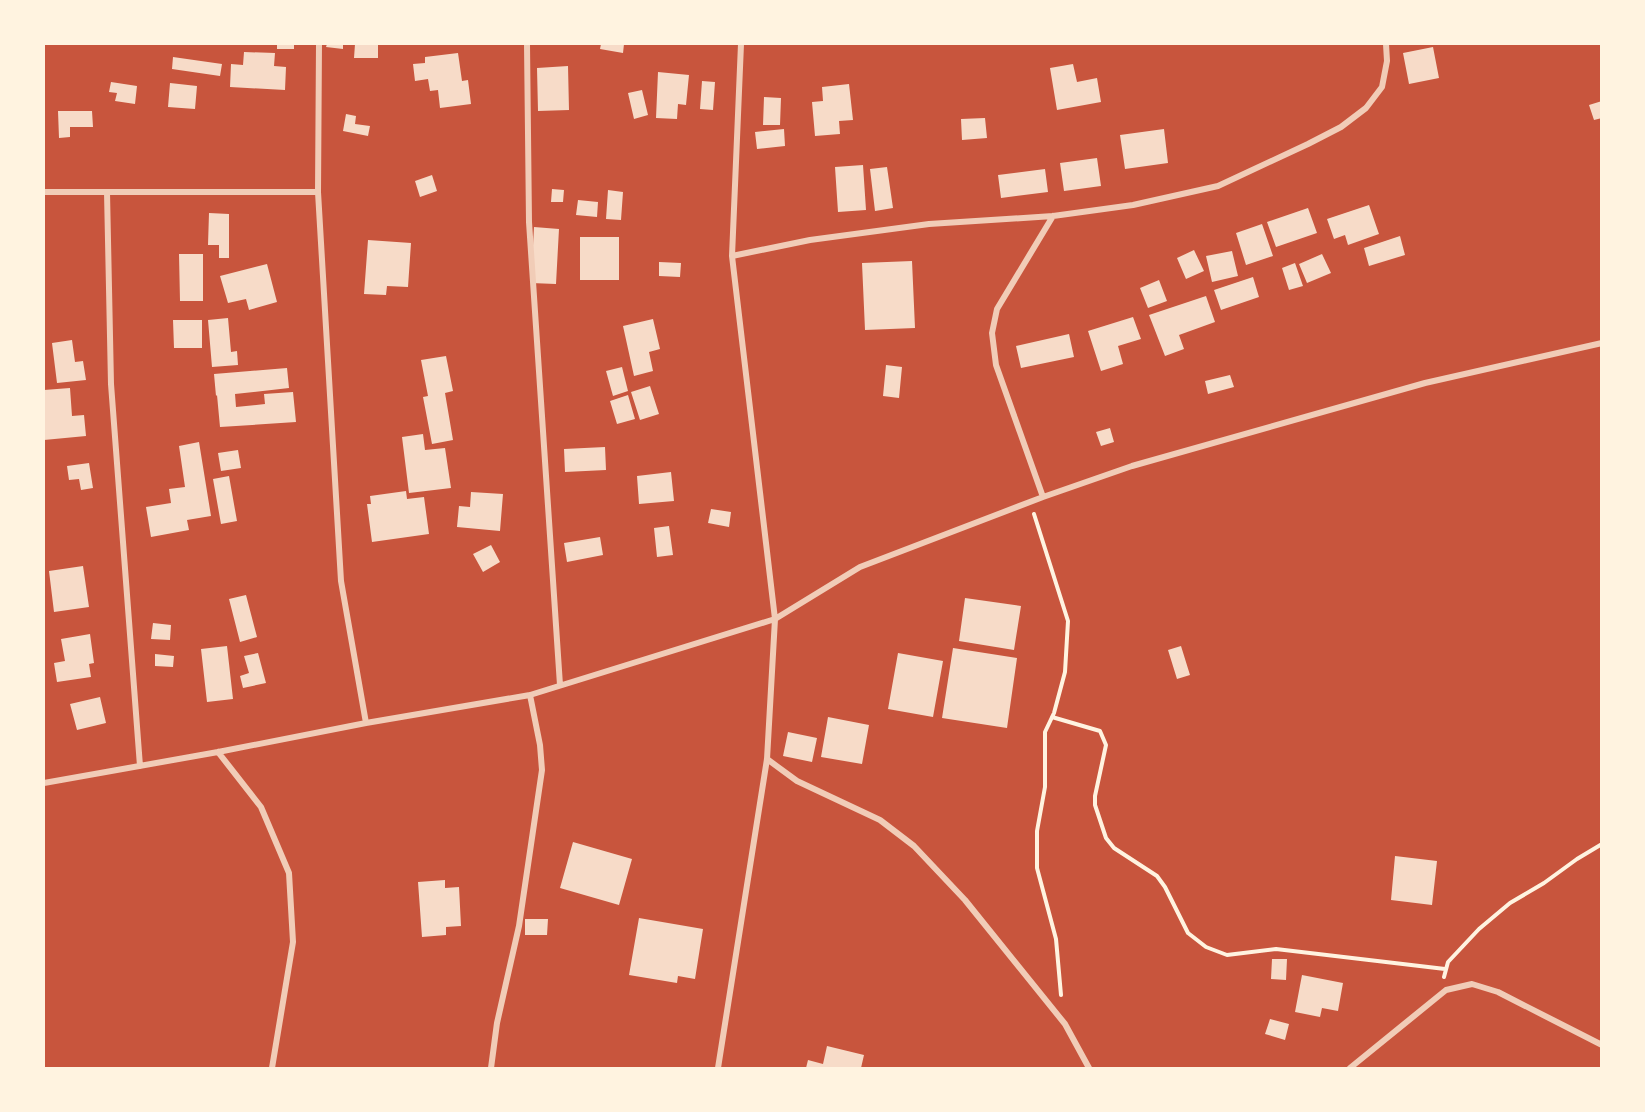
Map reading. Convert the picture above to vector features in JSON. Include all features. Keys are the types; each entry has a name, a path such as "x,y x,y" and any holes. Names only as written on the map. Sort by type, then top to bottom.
{"street":[{"path":"319,44 318,192 341,581 366,723"},
{"path":"527,44 529,222 560,685"},
{"path":"717,1068 767,759 776,619 732,256 741,44"},
{"path":"732,256 810,240 929,225 1053,216 1133,205 1218,186 1324,136 1341,127 1366,108 1382,87 1387,61 1386,44"},
{"path":"44,192 318,192"},
{"path":"107,192 111,384 140,766"},
{"path":"1043,497 996,365 992,333 997,309 1053,216"},
{"path":"44,783 530,695 776,619 860,567 1043,497 1132,466 1425,383 1602,343"},
{"path":"491,1068 497,1023 519,926 542,770 540,744 530,695"},
{"path":"218,752 261,807 289,873 293,942 272,1068"},
{"path":"767,759 797,782 880,820 914,846 965,900 1065,1024 1089,1068"},
{"path":"1350,1068 1446,990 1472,984 1498,992 1602,1046"}],"path":[{"path":"1030,502 1068,621 1065,672 1052,717 1045,732 1045,787 1037,831 1037,868 1056,939 1065,1024"},
{"path":"1052,717 1100,731 1103,735 1106,746 1095,805 1106,838 1114,848 1157,876 1188,933 1206,947 1227,955 1276,949 1445,969"},
{"path":"1446,990 1445,969 1479,928 1510,903 1602,844"}],"building":[{"path":"277,44 294,44 294,49 277,49"},
{"path":"327,44 343,44 343,49 326,47"},
{"path":"355,44 378,44 378,58 354,58"},
{"path":"601,44 624,44 623,53 600,49"},
{"path":"1433,47 1439,78 1409,84 1403,53"},
{"path":"244,52 275,53 274,66 286,67 285,90 230,87 231,64 243,65"},
{"path":"458,53 462,81 468,80 471,104 440,108 438,90 430,91 428,79 415,81 413,64 425,63 425,57"},
{"path":"173,57 222,64 220,76 172,69"},
{"path":"1073,64 1077,82 1097,78 1101,102 1057,110 1050,68"},
{"path":"568,66 569,110 538,111 537,68"},
{"path":"658,72 689,75 686,105 678,104 677,119 656,118"},
{"path":"702,81 715,82 713,110 700,109"},
{"path":"111,82 137,86 135,104 115,101 117,93 109,92"},
{"path":"170,83 197,86 195,109 168,107"},
{"path":"849,84 853,120 839,121 840,134 815,136 812,102 823,101 822,87"},
{"path":"642,90 648,115 634,119 628,93"},
{"path":"764,97 781,98 780,125 763,125"},
{"path":"1602,101 1602,118 1594,120 1589,105"},
{"path":"58,111 92,111 93,127 70,127 70,137 59,138"},
{"path":"346,114 356,116 355,124 370,126 368,136 343,131"},
{"path":"985,118 987,138 962,140 961,119"},
{"path":"784,129 785,146 757,149 755,132"},
{"path":"1164,129 1168,163 1125,169 1120,135"},
{"path":"1097,158 1101,186 1064,191 1060,163"},
{"path":"863,165 866,210 838,212 835,167"},
{"path":"887,167 893,208 875,211 870,169"},
{"path":"1045,169 1048,192 1001,198 998,175"},
{"path":"432,175 437,191 420,197 415,181"},
{"path":"552,189 564,190 563,202 551,202"},
{"path":"608,190 623,192 621,220 606,219"},
{"path":"578,200 598,202 597,217 576,215"},
{"path":"1369,205 1379,234 1348,245 1345,235 1334,239 1327,219"},
{"path":"1308,208 1317,233 1276,247 1267,222"},
{"path":"209,213 229,214 229,258 219,258 219,245 208,245"},
{"path":"1262,224 1273,256 1246,265 1236,233"},
{"path":"534,227 559,229 556,284 531,283"},
{"path":"1400,236 1405,255 1369,266 1364,248"},
{"path":"580,237 619,237 619,280 580,280"},
{"path":"368,240 411,243 408,287 387,286 386,295 364,294"},
{"path":"1194,250 1204,271 1186,279 1177,258"},
{"path":"1232,251 1238,276 1212,282 1206,256"},
{"path":"179,254 203,254 203,301 180,301"},
{"path":"1322,254 1331,273 1307,283 1299,264"},
{"path":"912,261 915,328 865,330 862,263"},
{"path":"659,262 681,263 680,277 659,276"},
{"path":"1295,263 1303,286 1289,290 1282,268"},
{"path":"267,264 277,302 249,310 246,299 228,303 220,276"},
{"path":"1253,277 1259,297 1221,310 1214,290"},
{"path":"1159,280 1167,301 1148,308 1140,288"},
{"path":"1206,296 1215,322 1179,335 1184,349 1165,356 1149,315"},
{"path":"1133,317 1141,339 1118,346 1123,364 1101,371 1088,331"},
{"path":"228,318 231,352 237,351 238,365 212,367 208,320"},
{"path":"653,319 660,349 649,352 653,371 634,376 623,326"},
{"path":"173,320 202,320 202,348 174,348"},
{"path":"1069,334 1074,357 1021,368 1016,346"},
{"path":"72,340 75,362 83,361 86,380 57,383 52,343"},
{"path":"446,356 453,391 445,393 453,440 432,444 423,397 428,396 421,360"},
{"path":"886,365 902,367 899,398 883,396"},
{"path":"622,367 628,391 613,396 606,371"},
{"path":"287,368 289,388 235,394 236,407 265,404 264,394 293,392 296,422 220,427 214,374"},
{"path":"1230,375 1234,387 1208,394 1205,381"},
{"path":"650,386 659,414 640,420 631,392"},
{"path":"70,388 72,416 84,415 86,436 44,440 44,390"},
{"path":"628,395 635,419 617,424 610,401"},
{"path":"1110,428 1114,442 1101,446 1096,432"},
{"path":"423,434 425,450 445,448 451,488 409,493 402,437"},
{"path":"199,442 211,516 187,520 189,530 151,537 146,507 171,503 169,489 185,487 179,446"},
{"path":"605,447 606,470 565,472 564,449"},
{"path":"238,450 241,468 221,471 218,453"},
{"path":"89,463 93,488 81,490 79,479 69,480 67,466"},
{"path":"671,472 674,501 639,504 637,476"},
{"path":"229,476 237,521 221,524 213,479"},
{"path":"406,491 407,499 424,497 429,534 372,542 367,504 371,504 370,496"},
{"path":"471,492 503,494 500,531 457,527 459,506 470,507"},
{"path":"711,509 731,512 729,527 708,523"},
{"path":"669,526 673,555 657,557 654,528"},
{"path":"600,537 603,555 567,562 564,543"},
{"path":"491,545 500,562 483,572 473,554"},
{"path":"83,566 89,607 54,612 49,571"},
{"path":"246,595 257,637 240,642 229,599"},
{"path":"965,598 1021,606 1014,650 959,641"},
{"path":"153,623 171,625 170,640 151,639"},
{"path":"90,634 94,663 89,664 91,677 57,682 54,663 65,661 61,639"},
{"path":"227,646 233,699 207,702 201,649"},
{"path":"1181,646 1190,675 1177,679 1168,650"},
{"path":"953,648 1017,658 1007,728 942,718"},
{"path":"258,653 266,683 243,688 240,676 249,673 244,656"},
{"path":"898,653 943,661 933,717 888,709"},
{"path":"155,654 174,656 173,667 155,666"},
{"path":"100,697 106,723 77,730 70,704"},
{"path":"828,717 869,725 862,764 821,757"},
{"path":"788,732 817,738 812,762 783,756"},
{"path":"573,842 632,859 619,905 560,888"},
{"path":"1395,856 1437,861 1432,905 1391,900"},
{"path":"445,880 445,888 459,887 461,926 446,927 446,935 422,937 418,882"},
{"path":"639,918 703,929 695,979 678,976 677,983 629,975"},
{"path":"525,919 548,919 547,935 525,935"},
{"path":"1272,959 1287,959 1286,980 1271,979"},
{"path":"1302,975 1343,983 1338,1011 1322,1008 1320,1017 1295,1012"},
{"path":"1270,1019 1289,1024 1285,1040 1265,1034"},
{"path":"827,1046 864,1055 861,1068 806,1068 808,1060 823,1064"}]}
